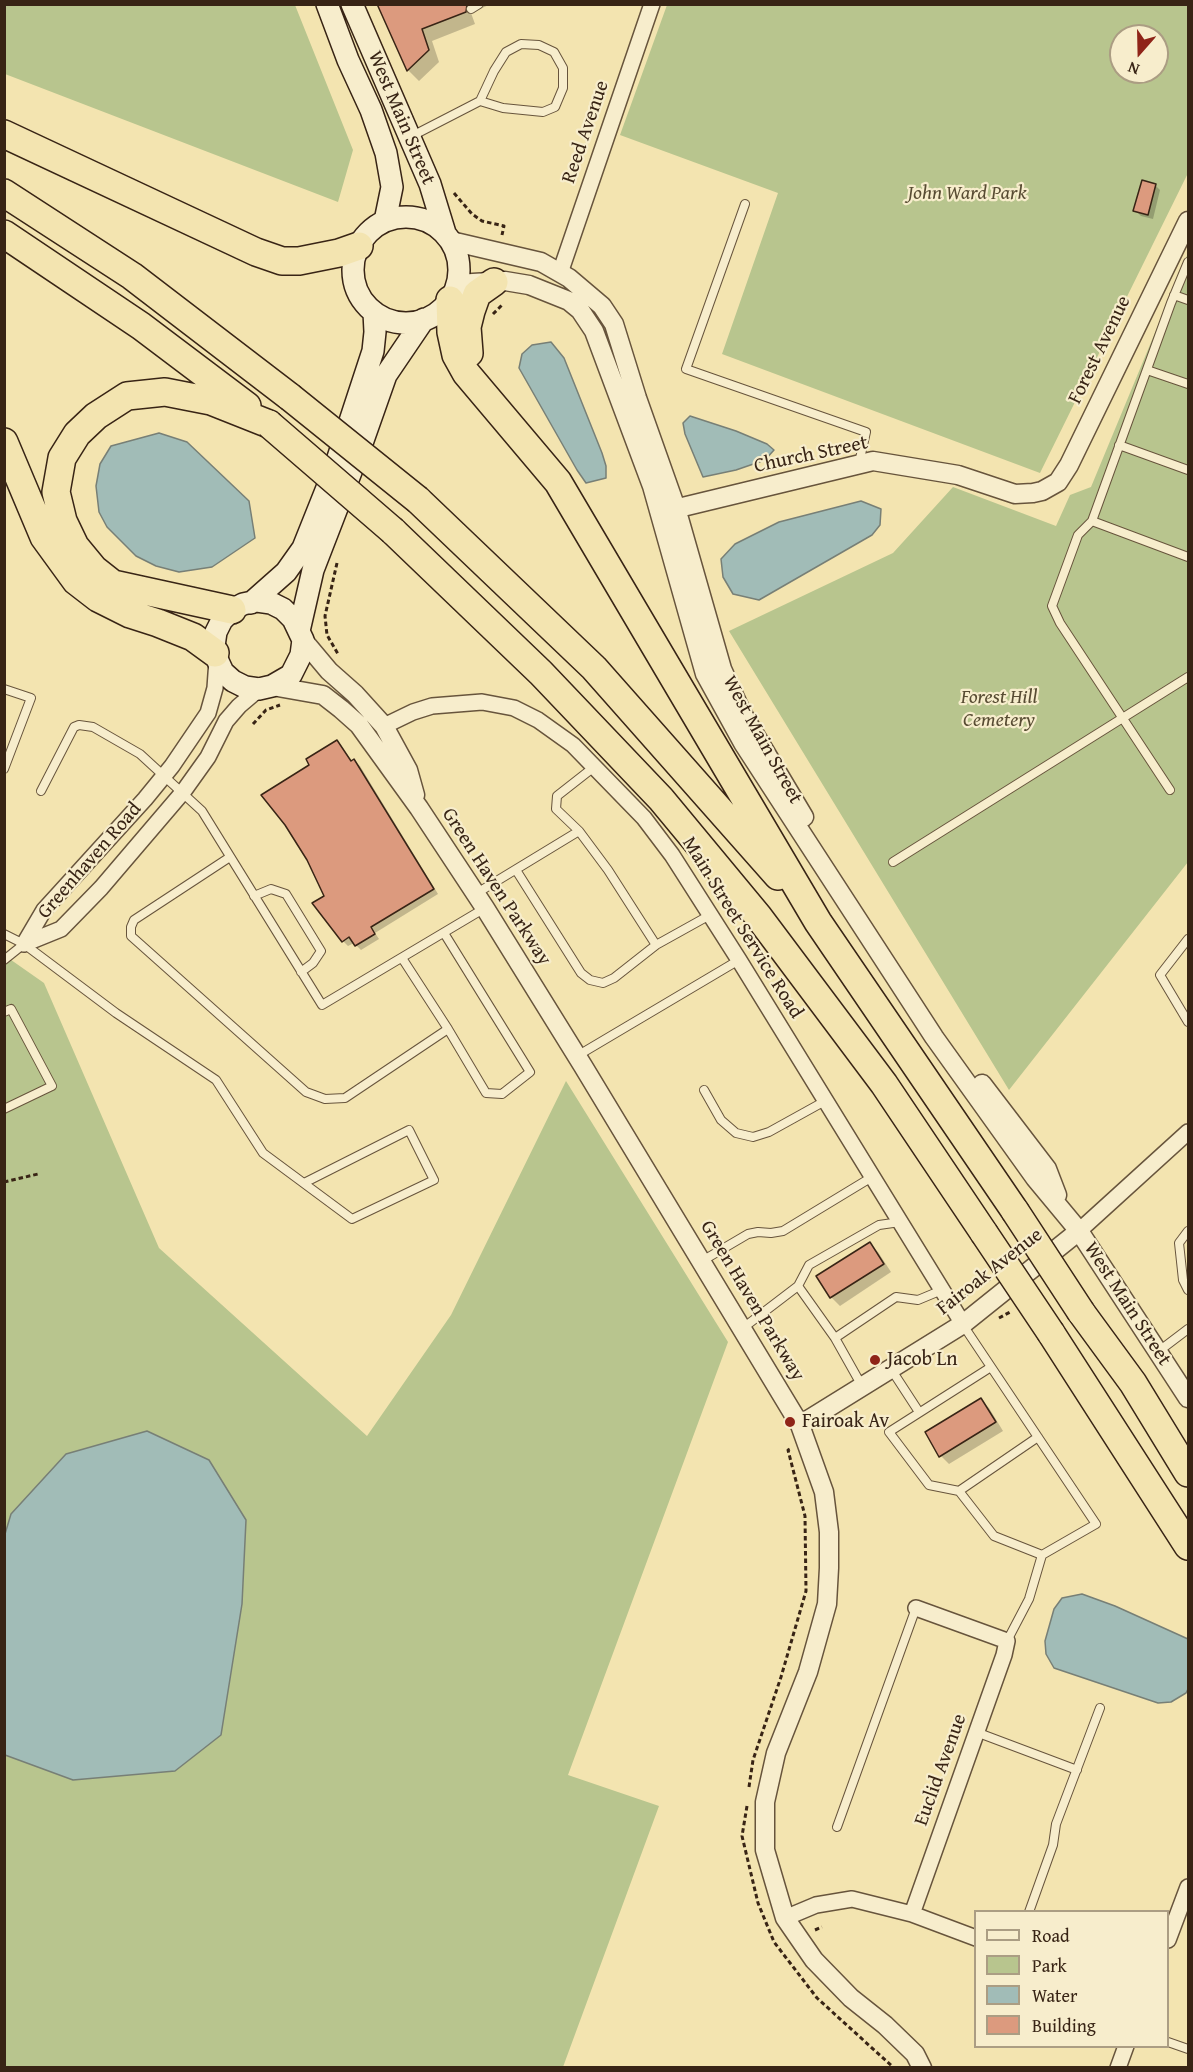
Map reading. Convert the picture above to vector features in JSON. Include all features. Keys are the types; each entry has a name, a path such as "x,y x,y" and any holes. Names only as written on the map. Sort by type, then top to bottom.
{"highway":[{"path":"4,134 256,252 282,261 299,261 339,253 359,246"},
{"path":"4,193 132,276 290,397 418,500 594,668 818,922"},
{"path":"4,234 141,326 269,424 393,531 541,673 661,799 758,916 884,1084 1051,1333 1188,1546"},
{"path":"483,394 467,348 467,327 477,294 494,282"},
{"path":"454,292 451,332 456,355 466,373 558,482 818,922 1082,1312 1133,1383 1188,1473"},
{"path":"242,606 113,584 94,569 75,546 63,521 56,492 62,458 77,434 96,416 127,396 165,392 211,401 269,424"},
{"path":"4,442 44,537 76,581 98,598 130,614 194,637 216,655"}],"main road":[{"name":"West Main Street","path":"327,4 348,60 371,110 386,153 392,187 385,221"},
{"name":"West Main Street","path":"352,4 431,187 448,237"},
{"path":"403,217 421,219 448,237 456,252 459,268 454,292 439,312 424,320 408,322 390,320 374,312 362,298 354,281 354,263 359,246 370,231 385,221 403,217"},
{"name":"Greenhaven Road","path":"216,655 216,632 222,620 286,572 303,548 333,473 373,351 374,312"},
{"name":"Greenhaven Road","path":"266,688 291,675 297,666 313,570 386,375 424,320"},
{"path":"242,606 271,603 283,609 293,619 301,635"},
{"path":"216,655 223,672 233,681 245,687 266,688"}],"street":[{"name":"Reed Avenue","path":"560,273 652,4"},
{"name":"Forest Avenue","path":"1042,491 1058,482 1069,465 1188,221"},
{"name":"West Main Street","path":"448,237 541,262 560,273 602,306 614,324 637,398 667,511 705,674 743,743 934,1037 1035,1179 1079,1231 1188,1398"},
{"name":"West Main Street","path":"454,292 505,281 529,285 569,301 580,310 594,332 652,486 667,511"},
{"name":"Church Street","path":"667,511 873,461 958,474 1015,494 1033,494 1042,491"},
{"path":"301,635 333,676 355,694 384,726 408,770 419,808"},
{"name":"Greenhaven Road","path":"24,944 44,910 165,776 208,713 215,688 216,655"},
{"name":"Greenhaven Road","path":"24,944 60,929 101,888 183,792 208,757 226,721 238,706 266,688"},
{"name":"Green Haven Parkway","path":"266,688 323,695 359,725 419,808 480,901 577,1056 800,1425 824,1492 829,1532 827,1604 808,1672 776,1753 765,1802 765,1850 785,1918 814,1960 851,1998 885,2025 915,2054 922,2067"},
{"name":"Main Street Service Road","path":"384,726 432,706 482,702 514,708 538,720 573,746 644,818 672,855 739,960 963,1324"},
{"name":"Fairoak Avenue","path":"800,1425 963,1324 1079,1231 1188,1134"},
{"path":"916,1608 1007,1641"},
{"name":"Euclid Avenue","path":"912,1914 1007,1641"},
{"path":"1169,1935 1188,1887"},
{"path":"785,1918 816,1905 852,1899 912,1914 974,1938"},
{"path":"1118,2067 1125,2048"}],"lane":[{"path":"471,9 480,4"},
{"path":"410,137 480,101 506,52 521,44 539,45 554,52 563,68 562,88 555,107 543,112 503,108 480,101"},
{"path":"745,204 686,369 866,432 859,465"},
{"path":"1170,790 1060,623 1052,606 1078,535 1092,521 1188,262"},
{"path":"1174,295 1188,300"},
{"path":"1147,370 1188,384"},
{"path":"1119,445 1188,470"},
{"path":"1092,521 1188,557"},
{"path":"893,862 1188,677"},
{"path":"4,689 30,698 4,769"},
{"path":"41,791 74,727 79,725 93,727 140,754 202,811 322,1005 444,933 516,870 579,831"},
{"path":"594,767 557,796 556,809 579,831 608,870 656,945"},
{"path":"230,857 134,920 130,927 131,936 306,1092 325,1099 345,1098 448,1029"},
{"path":"516,870 581,973 590,980 603,983 614,978 656,945 710,915"},
{"path":"254,896 271,889 286,894 321,951 313,963 301,972"},
{"path":"402,958 486,1093 502,1094 530,1072 444,933"},
{"path":"4,934 24,944 116,1013 216,1080 263,1153 352,1219 434,1180 409,1130 304,1183"},
{"path":"1188,939 1160,975 1188,1022"},
{"path":"4,960 24,944"},
{"path":"577,1056 739,960"},
{"path":"4,1012 11,1009 52,1086 4,1109"},
{"path":"704,1090 721,1120 736,1133 753,1137 769,1132 825,1101"},
{"path":"702,1261 748,1234 783,1231 872,1177"},
{"path":"743,1328 798,1286 809,1265 879,1225 900,1222"},
{"path":"1188,1231 1179,1243 1183,1280 1188,1290"},
{"path":"798,1286 835,1338 863,1387"},
{"path":"835,1338 896,1297 918,1300 942,1290"},
{"path":"963,1324 1096,1524 1042,1555 1029,1599 1007,1641"},
{"path":"1158,1352 1188,1329"},
{"path":"992,1367 889,1432 929,1485 959,1491 994,1536 1042,1555"},
{"path":"891,1369 919,1412"},
{"path":"959,1491 1038,1437"},
{"path":"837,1827 916,1608"},
{"path":"1029,1910 1053,1845 1056,1824 1100,1708"},
{"path":"976,1732 1077,1770"},
{"path":"1169,2043 1188,2049"}],"path":[{"path":"450,187 454,195 472,214 482,221 504,226"},
{"path":"253,724 266,710 279,705 287,705"},
{"path":"4,1182 38,1174"},
{"path":"964,1297 993,1277"},
{"path":"748,1792 753,1760 781,1677 806,1591 805,1516 788,1450"},
{"path":"747,1803 742,1836 758,1903 774,1942 817,1998 894,2067"}],"green space":[{"path":"4,5 295,5 353,150 338,202 5,74"},
{"name":"John Ward Park","path":"667,5 1188,5 1188,173 1040,473 722,354 778,193 620,135"},
{"name":"Forest Hill Cemetery","path":"1188,253 1188,862 1009,1090 729,631 893,553 953,487 1056,526 1070,495 1091,487"},
{"path":"4,955 44,983 159,1248 367,1436 451,1315 566,1081 728,1342 568,1775 659,1806 563,2067 5,2067"}],"water":[{"path":"551,342 564,358 602,453 606,466 606,478 586,483 519,368 522,354 532,345"},
{"path":"690,416 736,431 767,444 774,450 765,460 736,470 703,477 685,434 683,423"},
{"path":"159,433 187,442 249,501 255,538 212,567 179,572 156,566 136,556 107,527 99,512 96,486 100,464 111,446"},
{"path":"861,501 881,509 880,525 872,535 759,600 733,594 723,577 721,559 735,544 779,522"},
{"path":"147,1431 209,1460 246,1520 242,1604 221,1735 175,1771 73,1780 5,1755 5,1534 11,1514 66,1454"},
{"path":"1082,1594 1115,1606 1188,1639 1188,1689 1186,1693 1171,1702 1158,1703 1054,1668 1046,1654 1045,1641 1054,1609 1062,1598"}],"building":[{"path":"377,4 467,4 466,12 422,29 429,50 407,71"},
{"path":"1142,180 1156,184 1148,215 1133,211"},
{"path":"337,740 351,761 354,759 434,889 371,927 375,934 355,946 349,937 342,942 312,903 324,896 307,860 285,825 261,795 309,765 306,759"},
{"path":"870,1242 884,1264 830,1298 816,1276"},
{"path":"981,1398 996,1422 939,1457 925,1432"}],"place":[{"name":"Jacob Ln","path":"875,1360"},
{"name":"Fairoak Av","path":"790,1422"}]}
